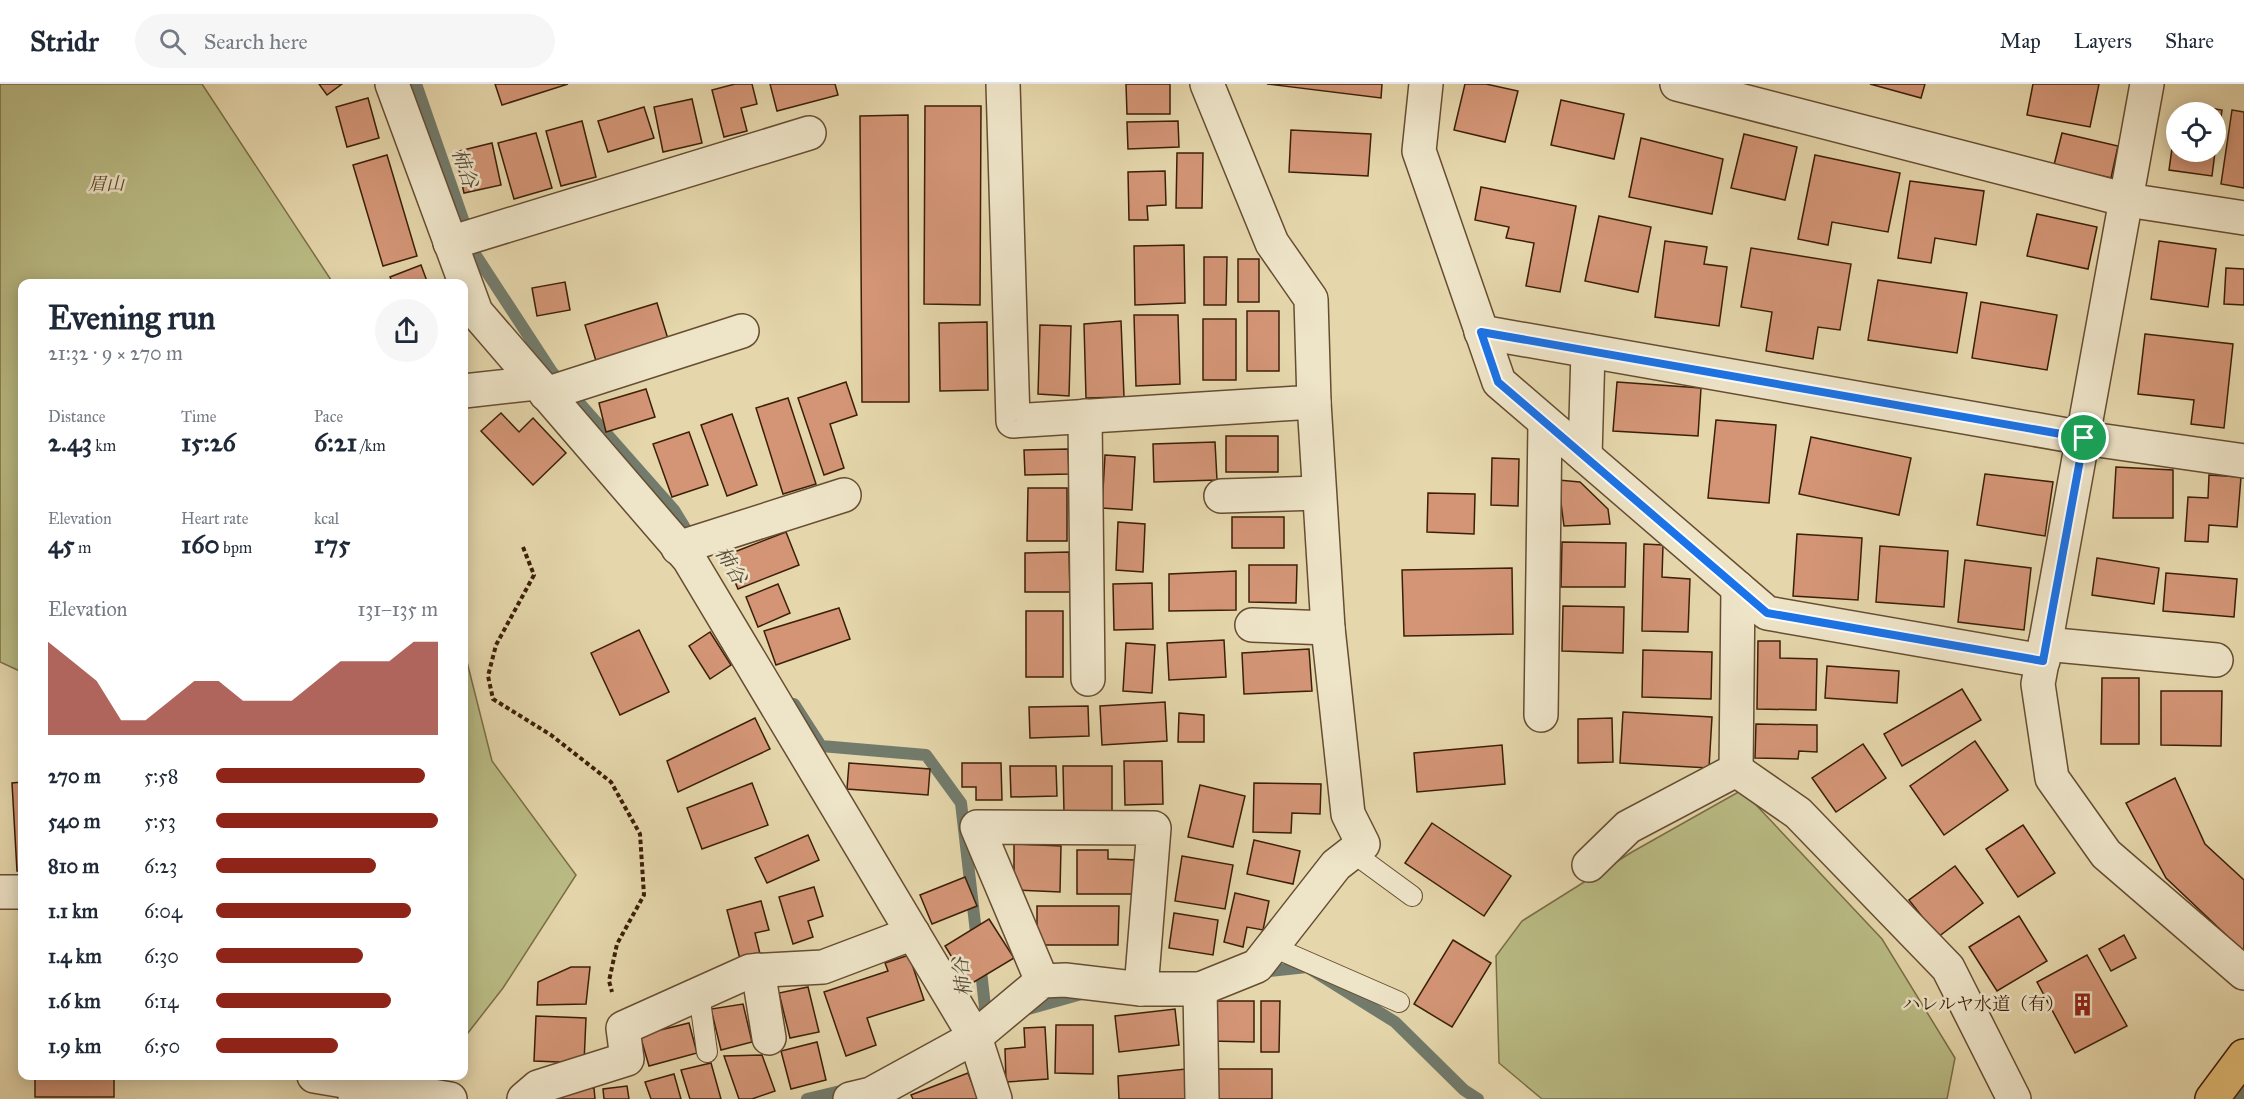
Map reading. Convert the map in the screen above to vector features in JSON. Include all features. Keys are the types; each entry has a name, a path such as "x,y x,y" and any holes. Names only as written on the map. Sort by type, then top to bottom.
{"highway":[{"path":"2212,1099 2244,1056"}],"street":[{"path":"392,84 464,279"},
{"path":"1003,84 1013,421 1314,402"},
{"path":"850,1099 871,1094 975,1037 1042,981 1065,980 1141,989 1200,989 1257,966 1336,865 1363,844 1348,814 1328,628 1314,402 1311,299 1272,243 1207,84"},
{"path":"1426,84 1419,151 1498,382 1767,613 2044,653 2216,660"},
{"path":"1677,84 2127,200 2244,218"},
{"path":"2147,84 2038,684 2052,778 2106,854 2244,974"},
{"path":"450,243 809,133"},
{"path":"468,291 476,312 689,559 975,1037 995,1099"},
{"path":"468,391 541,389 742,331"},
{"path":"1481,332 2084,438 2244,461"},
{"path":"1585,456 1588,351"},
{"path":"1085,416 1088,678"},
{"path":"1541,715 1545,423"},
{"path":"1221,496 1320,493"},
{"path":"678,548 844,495"},
{"path":"1736,770 1738,588"},
{"path":"1252,625 1328,628"},
{"path":"1589,864 1628,827 1736,770"},
{"path":"1736,770 1798,813 1948,968 2014,1099"},
{"path":"1042,981 977,826 1154,828 1141,989"},
{"path":"0,892 18,892"},
{"path":"524,1099 538,1087 627,1059 623,1028 750,971 823,967 913,933"},
{"path":"758,970 769,1038"},
{"path":"1200,989 1202,1099"},
{"path":"327,1080 368,1093 450,1099"}],"lane":[{"path":"1352,852 1412,896"},
{"path":"1273,947 1399,1002"},
{"path":"693,997 701,1008 706,1052"}],"path":[{"path":"523,547 534,575 496,645 489,676 493,699 551,735 611,782 640,834 644,895 617,944 609,981 623,1028"}],"green space":[{"name":"眉山","path":"0,84 202,84 330,279 18,279 18,670 0,662"},
{"path":"468,666 492,761 576,875 503,988 468,1033"},
{"path":"1742,790 1882,939 1955,1058 1947,1099 1542,1099 1499,1063 1496,956 1522,921 1632,852"}],"building":[{"path":"319,84 342,84 327,95"},
{"path":"495,84 568,84 502,105"},
{"path":"735,84 752,84 757,104 741,108 747,131 724,137 712,90"},
{"path":"770,84 835,84 838,95 777,111"},
{"path":"1126,84 1170,84 1170,114 1127,114"},
{"path":"1267,84 1382,84 1381,98"},
{"path":"1465,84 1486,84 1518,91 1505,142 1454,130"},
{"path":"1870,84 1925,84 1921,98"},
{"path":"2033,84 2099,84 2090,127 2027,115"},
{"path":"368,98 379,138 347,147 336,107"},
{"path":"692,99 702,143 663,152 654,107"},
{"path":"1561,100 1624,114 1614,159 1551,145"},
{"path":"925,106 981,106 980,305 924,304"},
{"path":"644,107 654,138 608,152 598,121"},
{"path":"2232,110 2244,112 2244,188 2221,184"},
{"path":"908,115 909,402 862,402 860,116"},
{"path":"582,121 596,177 561,186 546,131"},
{"path":"1178,121 1179,147 1128,149 1127,122"},
{"path":"1291,130 1371,134 1368,176 1289,172"},
{"path":"536,133 552,188 514,199 498,143"},
{"path":"2062,133 2118,146 2111,178 2054,165"},
{"path":"1744,134 1797,147 1785,200 1731,188"},
{"path":"1641,138 1723,159 1712,214 1629,197"},
{"path":"492,143 501,185 464,193 455,152"},
{"path":"1177,153 1203,153 1202,208 1176,208"},
{"path":"387,155 417,256 383,266 353,165"},
{"path":"1815,155 1900,173 1888,232 1832,222 1828,245 1798,239"},
{"path":"2170,162 2214,162 2212,176 2169,170"},
{"path":"1165,171 1166,205 1147,206 1148,220 1129,220 1128,172"},
{"path":"1910,181 1984,191 1976,245 1935,238 1931,263 1898,258"},
{"path":"1481,187 1576,206 1560,292 1526,286 1534,243 1506,238 1509,227 1475,220"},
{"path":"2037,214 2097,227 2088,269 2027,256"},
{"path":"1599,216 1651,227 1638,292 1585,281"},
{"path":"1665,241 1707,247 1704,264 1727,267 1719,326 1655,317"},
{"path":"2159,241 2216,249 2208,307 2151,299"},
{"path":"1184,245 1185,303 1135,305 1134,246"},
{"path":"1751,248 1851,264 1840,330 1818,327 1813,359 1766,351 1772,312 1741,307"},
{"path":"1204,257 1227,257 1226,305 1204,305"},
{"path":"1238,259 1259,259 1259,302 1238,302"},
{"path":"421,265 426,279 391,279 390,277"},
{"path":"2226,268 2244,269 2244,305 2224,304"},
{"path":"1878,280 1967,293 1957,353 1868,340"},
{"path":"565,282 570,310 537,316 532,288"},
{"path":"1981,302 2057,315 2047,370 1972,358"},
{"path":"657,303 668,339 596,361 585,325"},
{"path":"1247,311 1279,311 1279,371 1247,371"},
{"path":"1134,315 1178,315 1180,384 1136,386"},
{"path":"1203,319 1236,319 1236,380 1203,380"},
{"path":"1121,321 1124,397 1086,398 1084,324"},
{"path":"987,322 988,390 940,391 939,323"},
{"path":"1040,325 1071,326 1069,396 1038,394"},
{"path":"2145,334 2233,344 2224,428 2191,424 2194,400 2138,394"},
{"path":"846,382 857,415 830,424 844,468 824,475 798,398"},
{"path":"1617,382 1701,388 1698,436 1613,431"},
{"path":"646,389 655,417 606,432 599,403"},
{"path":"788,398 816,484 783,494 756,408"},
{"path":"501,413 519,432 533,418 566,453 533,485 481,431"},
{"path":"732,414 757,485 727,496 701,425"},
{"path":"1716,420 1776,425 1769,503 1708,498"},
{"path":"689,432 708,485 672,497 653,444"},
{"path":"1226,436 1278,436 1278,472 1226,472"},
{"path":"1811,437 1911,458 1899,515 1799,494"},
{"path":"1215,442 1217,480 1154,482 1153,444"},
{"path":"1068,449 1069,474 1025,475 1024,450"},
{"path":"1105,455 1135,457 1132,510 1102,508"},
{"path":"1492,458 1519,459 1518,506 1491,505"},
{"path":"2116,467 2173,470 2173,518 2113,518"},
{"path":"1985,474 2053,482 2045,536 1977,525"},
{"path":"2209,475 2241,477 2237,527 2209,525 2208,542 2185,541 2188,497 2208,498"},
{"path":"1558,480 1580,482 1608,509 1610,524 1564,526"},
{"path":"1028,488 1067,488 1067,541 1027,541"},
{"path":"1428,493 1475,494 1474,534 1427,532"},
{"path":"1232,517 1284,517 1284,548 1232,548"},
{"path":"1118,522 1145,524 1143,572 1116,570"},
{"path":"786,532 799,565 738,589 724,556"},
{"path":"1797,534 1862,538 1858,600 1793,596"},
{"path":"1562,542 1626,543 1625,587 1561,587"},
{"path":"1644,544 1663,545 1662,577 1690,579 1688,632 1642,631"},
{"path":"1880,546 1948,551 1944,607 1876,602"},
{"path":"1069,552 1070,592 1025,592 1025,553"},
{"path":"2097,558 2159,568 2154,604 2092,595"},
{"path":"1965,560 2031,568 2024,630 1958,622"},
{"path":"1249,565 1297,565 1296,603 1249,602"},
{"path":"1512,568 1513,634 1404,636 1402,570"},
{"path":"1236,571 1236,610 1169,611 1169,574"},
{"path":"2166,573 2237,579 2234,617 2163,611"},
{"path":"1152,583 1153,629 1114,630 1113,584"},
{"path":"778,584 790,613 758,627 746,597"},
{"path":"1563,606 1624,607 1623,653 1562,651"},
{"path":"839,608 850,639 776,665 764,631"},
{"path":"1026,611 1063,611 1063,677 1026,677"},
{"path":"639,630 669,692 620,715 591,653"},
{"path":"710,632 731,665 710,679 689,646"},
{"path":"1224,640 1226,677 1169,680 1167,643"},
{"path":"1758,641 1780,641 1780,658 1817,659 1816,710 1757,709"},
{"path":"1126,643 1155,645 1152,693 1123,691"},
{"path":"1309,649 1312,691 1244,694 1242,653"},
{"path":"1643,650 1712,652 1711,699 1642,697"},
{"path":"1827,666 1899,671 1897,703 1825,698"},
{"path":"2102,678 2139,678 2139,744 2101,744"},
{"path":"1962,689 1981,720 1902,766 1884,734"},
{"path":"2161,691 2222,691 2221,746 2161,745"},
{"path":"1165,702 1167,741 1102,745 1100,706"},
{"path":"1088,706 1089,736 1030,738 1029,707"},
{"path":"1623,712 1712,717 1709,768 1620,763"},
{"path":"1179,713 1204,715 1204,742 1178,742"},
{"path":"755,718 770,749 678,792 667,761"},
{"path":"1612,718 1613,762 1578,763 1578,719"},
{"path":"1756,724 1817,725 1817,752 1799,751 1798,759 1755,758"},
{"path":"1975,741 2008,790 1944,835 1910,786"},
{"path":"1863,744 1886,778 1836,812 1812,778"},
{"path":"1502,745 1505,784 1417,792 1414,753"},
{"path":"1124,761 1162,761 1163,804 1125,805"},
{"path":"849,763 930,769 928,795 847,789"},
{"path":"962,763 1001,763 1002,800 976,800 976,787 962,787"},
{"path":"1010,766 1056,766 1057,796 1011,797"},
{"path":"1063,766 1112,766 1112,812 1064,813"},
{"path":"2175,778 2205,844 2244,880 2244,952 2166,878 2126,803"},
{"path":"18,782 18,871 17,871 12,783"},
{"path":"752,783 768,825 702,849 687,808"},
{"path":"1254,783 1321,784 1320,814 1292,813 1291,833 1253,832"},
{"path":"1200,785 1245,796 1233,847 1188,837"},
{"path":"1432,823 1511,876 1484,916 1405,863"},
{"path":"2023,825 2055,873 2018,897 1986,849"},
{"path":"808,835 819,860 767,883 755,858"},
{"path":"1254,840 1300,851 1293,884 1247,874"},
{"path":"1014,844 1061,846 1060,892 1014,890"},
{"path":"1077,850 1108,850 1108,859 1136,860 1136,894 1077,894"},
{"path":"1182,856 1233,865 1225,909 1175,901"},
{"path":"1955,866 1983,903 1938,937 1909,900"},
{"path":"965,877 977,906 932,924 920,895"},
{"path":"814,887 823,916 808,921 813,937 793,944 779,897"},
{"path":"1235,893 1269,901 1263,930 1247,927 1243,947 1224,942"},
{"path":"761,901 769,930 755,933 760,954 740,959 727,910"},
{"path":"1037,906 1119,906 1118,945 1037,945"},
{"path":"1174,913 1218,920 1213,955 1169,948"},
{"path":"2019,916 2047,961 1997,991 1969,947"},
{"path":"989,919 1014,958 969,985 945,946"},
{"path":"2124,935 2136,958 2111,971 2099,949"},
{"path":"1453,940 1491,963 1452,1027 1414,1004"},
{"path":"909,955 924,1000 867,1018 876,1045 846,1056 824,992 888,971 885,963"},
{"name":"ハレルヤ水道（有）","path":"2087,955 2127,1026 2075,1053 2037,982"},
{"path":"571,967 590,967 586,1004 537,1005 538,982"},
{"path":"808,987 819,1032 790,1038 779,993"},
{"path":"1211,1001 1254,1001 1254,1042 1210,1041"},
{"path":"1261,1001 1280,1001 1279,1052 1261,1052"},
{"path":"743,1004 752,1042 721,1050 711,1009"},
{"path":"1175,1009 1179,1045 1119,1052 1115,1016"},
{"path":"536,1016 586,1018 584,1063 534,1061"},
{"path":"689,1023 697,1053 649,1066 640,1035"},
{"path":"1056,1025 1093,1025 1093,1074 1055,1073"},
{"path":"1045,1027 1048,1079 1006,1082 1005,1049 1025,1047 1024,1028"},
{"path":"817,1042 826,1080 791,1089 781,1051"},
{"path":"762,1055 775,1091 752,1099 739,1099 724,1056"},
{"path":"711,1063 721,1099 690,1099 681,1070"},
{"path":"1186,1069 1186,1099 1119,1099 1118,1076"},
{"path":"1217,1069 1272,1069 1272,1099 1216,1099"},
{"path":"968,1073 978,1099 913,1099 911,1095"},
{"path":"674,1074 681,1099 651,1099 645,1082"},
{"path":"35,1080 114,1080 114,1097 35,1097"},
{"path":"627,1086 629,1099 604,1099 603,1089"},
{"path":"594,1088 595,1099 556,1099 556,1090"}],"waterway":[{"name":"柿谷","path":"416,84 475,254 552,372 674,510 693,541"},
{"name":"柿谷","path":"794,704 821,746 926,755 961,803 977,941"},
{"name":"柿谷","path":"980,962 986,1016"},
{"path":"1260,972 1307,967 1395,1022 1464,1090 1478,1099"},
{"path":"1021,1011 1085,993"},
{"path":"807,1099 849,1089"},
{"path":"2231,1099 2244,1092"}],"place":[{"name":"ハレルヤ水道（有）","path":"2082,1004"}],"route":[{"path":"1481,332 1588,351 2084,438 2043,661 1767,613 1498,382 1481,332"}]}
